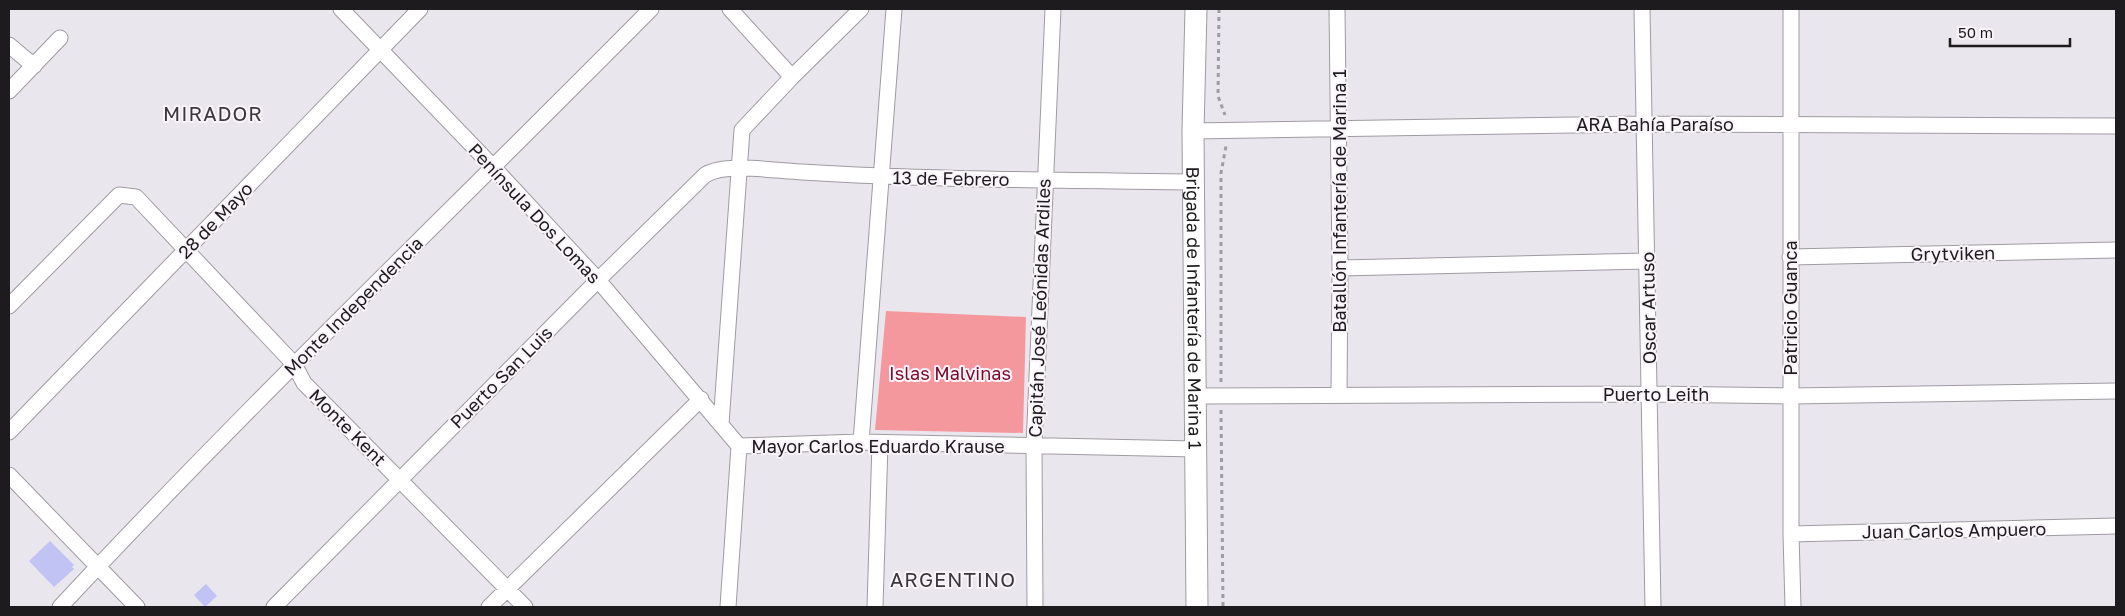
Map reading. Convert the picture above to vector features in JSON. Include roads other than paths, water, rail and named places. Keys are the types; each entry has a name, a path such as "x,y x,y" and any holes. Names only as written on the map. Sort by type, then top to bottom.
{"street":[{"name":"Península Dos Lomas","path":"341,9 494,168 598,280 739,446"},
{"name":"28 de Mayo","path":"9,432 420,9"},
{"name":"Monte Independencia","path":"60,607 294,364 494,168 650,9"},
{"path":"730,9 792,76"},
{"path":"721,424 742,130 792,76 861,9"},
{"path":"861,442 894,9"},
{"name":"Capitán José Leónidas Ardiles","path":"1035,607 1034,446 1044,180 1053,9"},
{"name":"Brigada de Infantería de Marina 1","path":"1196,9 1194,182 1197,607"},
{"name":"Batallón Infantería de Marina 1","path":"1338,9 1339,394"},
{"name":"Oscar Artuso","path":"1642,9 1654,607"},
{"name":"Patricio Guanca","path":"1791,9 1790,257 1793,607"},
{"path":"9,91 60,38"},
{"path":"9,45 34,66"},
{"name":"ARA Bahía Paraíso","path":"1194,131 1644,124 2116,126"},
{"name":"13 de Febrero","path":"739,168 882,177 1194,182"},
{"name":"Puerto San Luis","path":"274,607 598,280 705,175 712,171 739,168"},
{"name":"Monte Kent","path":"9,306 119,195 136,197 294,364 304,383 525,607"},
{"name":"Grytviken","path":"1790,257 2116,250"},
{"path":"1340,268 1647,261"},
{"name":"Puerto Leith","path":"1196,396 1339,394 1791,396 2116,391"},
{"path":"489,607 701,399"},
{"name":"Mayor Carlos Eduardo Krause","path":"739,446 861,442 1196,450"},
{"path":"875,607 880,443"},
{"path":"728,607 739,446"},
{"path":"9,475 136,607"},
{"name":"Juan Carlos Ampuero","path":"1791,534 2116,526"}],"district":[{"name":"MIRADOR","path":"213,113"},
{"name":"ARGENTINO","path":"953,579"}],"park label":[{"name":"Islas Malvinas","path":"950,373"}]}
